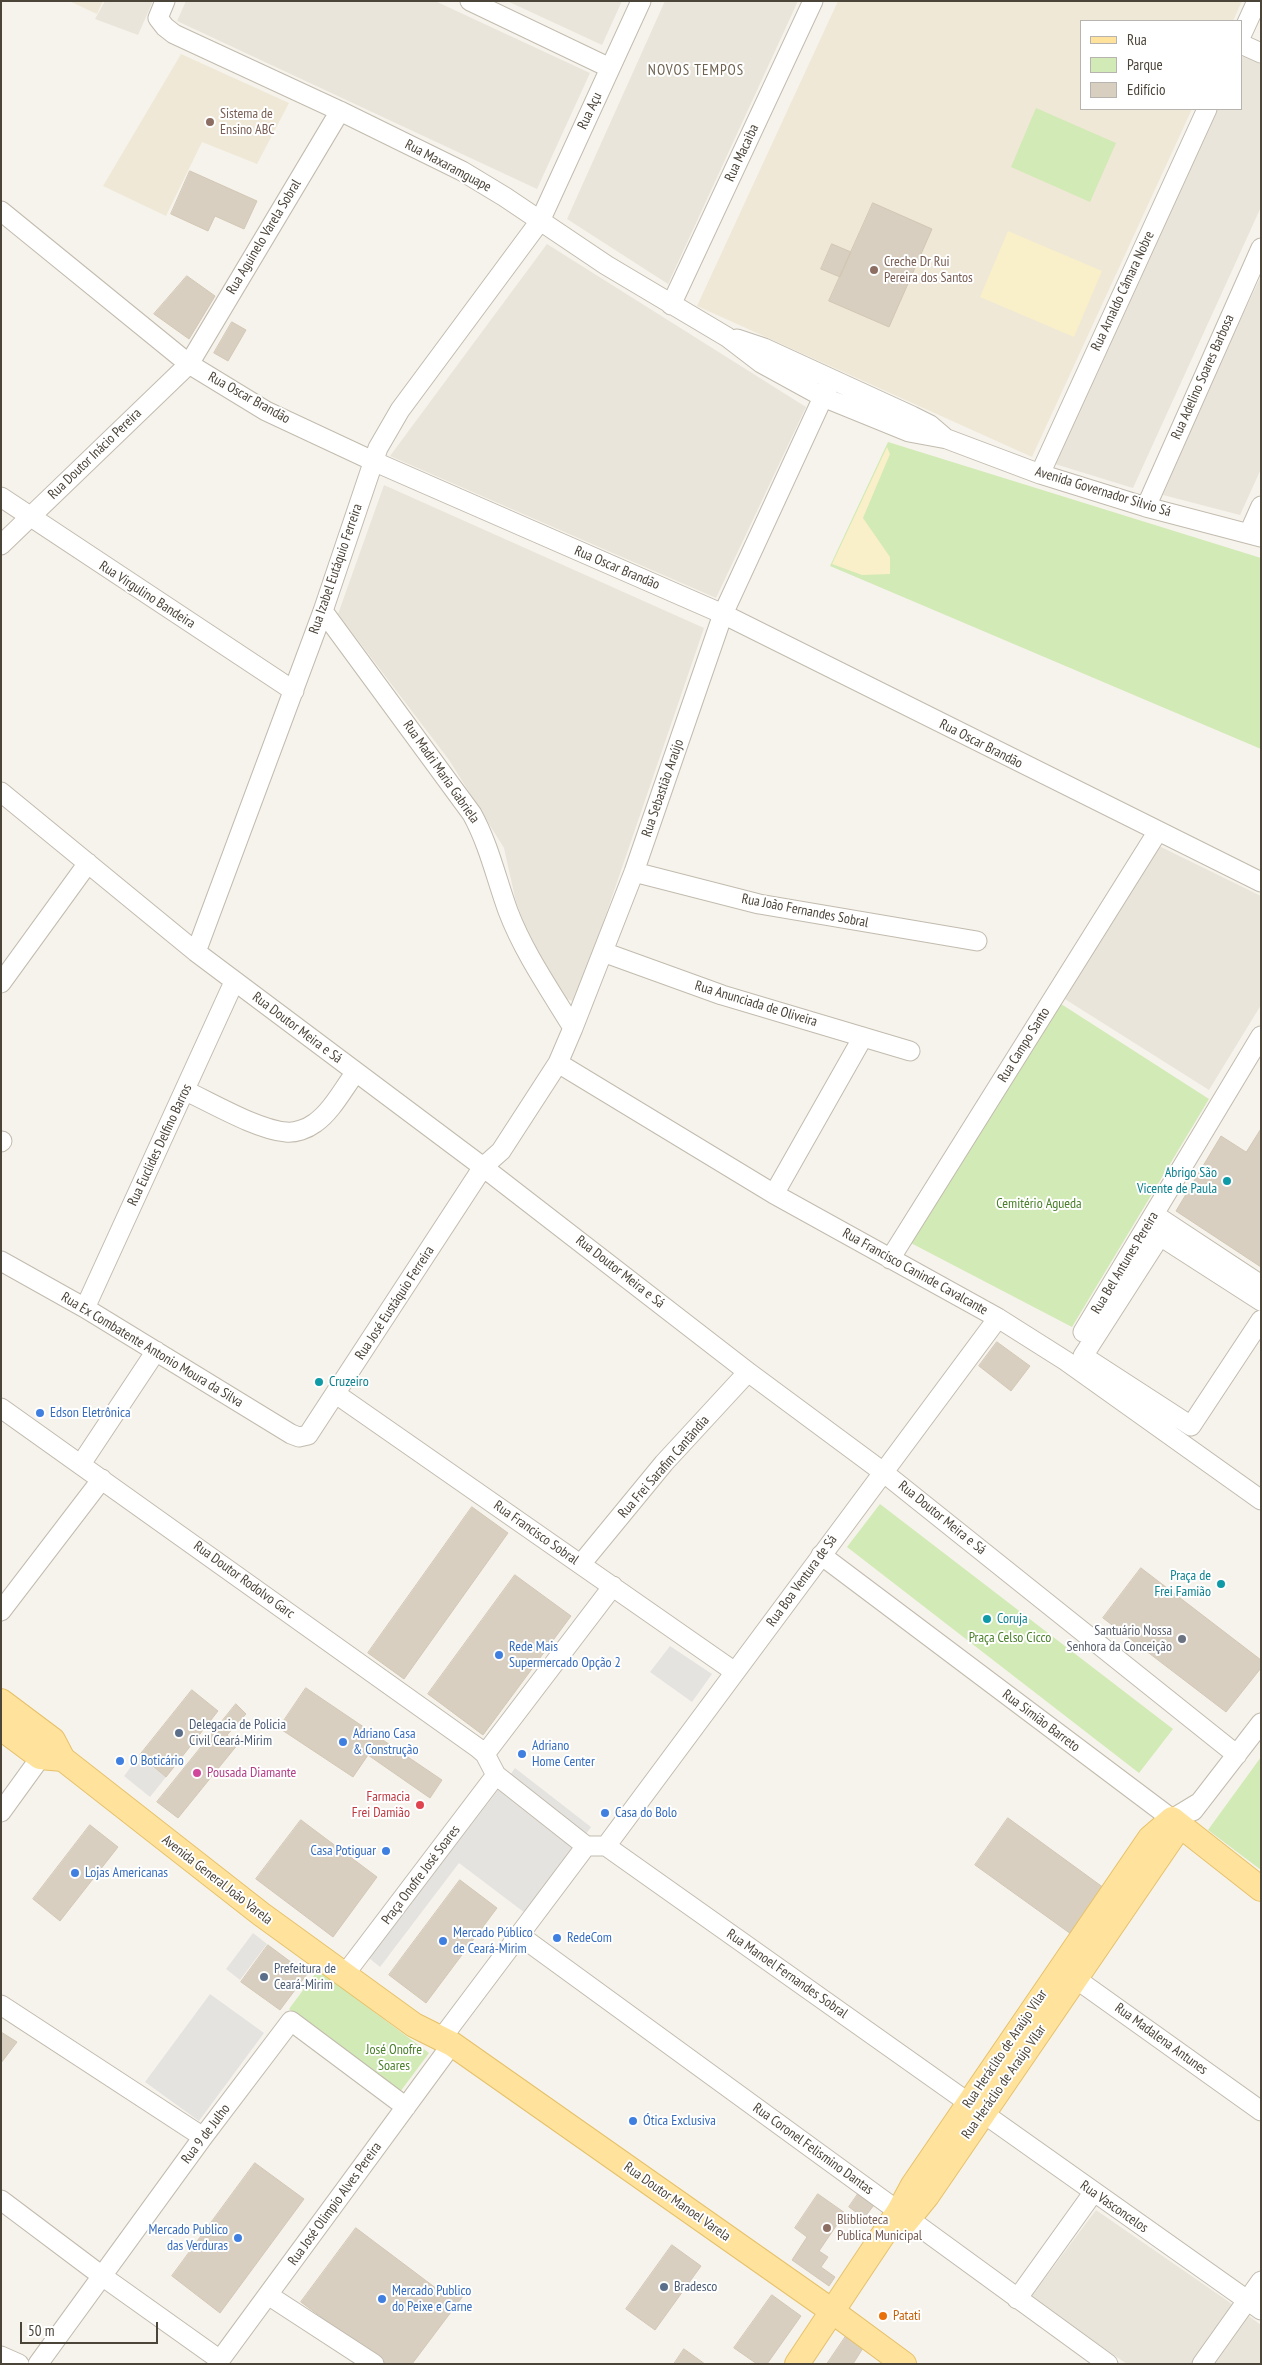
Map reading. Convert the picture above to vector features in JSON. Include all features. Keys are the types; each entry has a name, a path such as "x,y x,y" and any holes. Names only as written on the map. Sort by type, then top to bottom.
{"main road":[{"name":"Avenida General João Varela","path":"1,1701 52,1752 261,1914 414,2025 447,2041"},
{"path":"1,1728 52,1752"},
{"name":"Rua Simião Barreto","path":"1176,1823 1261,1888"},
{"path":"1068,1973 1176,1823"},
{"name":"Rua Heráclito de Araújo Vilar","path":"903,2215 913,2185 976,2107 1068,1973"},
{"name":"Rua Doutor Manoel Varela","path":"447,2041 837,2314 904,2364"},
{"path":"797,2364 837,2314 903,2215"},
{"path":"811,2364 837,2314"}],"street":[{"path":"470,1 610,68"},
{"name":"Rua Açu","path":"540,221 641,1"},
{"name":"Rua Macaiba","path":"671,305 813,1"},
{"path":"1242,34 1257,1"},
{"name":"Rua Maxaramguape","path":"162,10 165,27 174,34 340,111 462,171 671,305 727,337 761,363 823,397"},
{"path":"1242,44 1261,53"},
{"name":"Rua Arnaldo Câmara Nobre","path":"1040,474 1207,110"},
{"name":"Rua Aguinelo Varela Sobral","path":"189,364 340,111"},
{"name":"Rua Oscar Brandão","path":"1,211 189,364 266,410 373,461 723,614 1261,882"},
{"name":"Rua Izabel Eutáquio Ferreira","path":"196,952 323,611 373,461 387,430 540,221"},
{"name":"Rua Adelino Soares Barbosa","path":"1146,507 1261,248"},
{"name":"Rua Maxaramguape","path":"727,337 745,340 831,380"},
{"name":"Rua Doutor Inácio Pereira","path":"1,544 189,364"},
{"name":"Avenida Governador Silvio Sá","path":"831,380 930,425 947,439"},
{"name":"Rua Sebastião Araújo","path":"484,1167 501,1151 558,1063 634,872 723,614 831,380"},
{"name":"Avenida Governador Silvio Sá","path":"823,397 909,432 947,439 1040,474 1146,507 1255,535"},
{"name":"Rua Virgulino Bandeira","path":"1,497 294,691"},
{"path":"1255,535 1261,506"},
{"name":"Rua Madri Maria Gabriela","path":"323,611 472,814 486,841 508,910 519,937 573,1028"},
{"name":"Rua Doutor Meira e Sá","path":"1,792 234,982 484,1167 748,1372 883,1472 1238,1755"},
{"name":"Rua Campo Santo","path":"890,1259 1158,831"},
{"path":"5,970 88,863"},
{"name":"Rua João Fernandes Sobral","path":"634,872 759,904 978,941"},
{"name":"Rua Anunciada de Oliveira","path":"603,952 722,995 910,1051"},
{"name":"Rua Euclides Delfino Barros","path":"85,1308 186,1091 234,982"},
{"name":"Rua Bel Antunes Pereira","path":"1066,1361 1261,1036"},
{"path":"774,1194 863,1037"},
{"name":"Rua Francisco Caninde Cavalcante","path":"558,1063 774,1194 998,1318 1066,1361 1261,1500"},
{"path":"186,1091 253,1122 274,1130 292,1132 313,1125 322,1117 356,1072"},
{"name":"Rua José Eustáquio Ferreira","path":"303,1437 312,1430 484,1167"},
{"path":"1155,1215 1261,1285"},
{"path":"1261,1301 1160,1236 1083,1356 1191,1426 1261,1320"},
{"name":"Rua Ex Combatente Antonio Moura da Silva","path":"1,1261 85,1308 291,1434 303,1437"},
{"name":"Rua Boa Ventura de Sá","path":"606,1846 820,1555 998,1318"},
{"path":"1189,1448 1261,1344"},
{"path":"81,1464 156,1351"},
{"name":"Rua Frei Sarafim Cantãndia","path":"582,1564 664,1463 748,1372"},
{"name":"Rua Francisco Sobral","path":"336,1394 735,1672"},
{"name":"Rua Doutor Rodolvo Garc","path":"1,1408 486,1754"},
{"path":"1,1611 102,1479"},
{"name":"Rua Simião Barreto","path":"820,1555 1176,1823"},
{"path":"606,1846 586,1846 496,1775 486,1754 613,1586"},
{"path":"1176,1823 1200,1802 1261,1723"},
{"path":"1,1812 52,1752"},
{"name":"Praça Onofre José Soares","path":"345,1974 496,1775"},
{"path":"447,2041 519,1935 586,1846"},
{"name":"Rua Manoel Fernandes Sobral","path":"606,1846 976,2107"},
{"name":"Rua Coronel Felismino Dantas","path":"519,1935 1108,2364"},
{"name":"Rua Madalena Antunes","path":"1068,1973 1261,2111"},
{"path":"1,2005 203,2137"},
{"name":"Rua 9 de Julho","path":"38,2364 203,2137 291,2021 406,2107"},
{"name":"Rua José Olimpio Alves Pereira","path":"219,2362 406,2107 447,2041"},
{"name":"Rua Vasconcelos","path":"976,2107 1093,2193 1254,2305"},
{"path":"1017,2299 1093,2193"},
{"path":"1,2200 219,2362"},
{"path":"1202,2364 1254,2305 1261,2281"},
{"path":"268,2295 374,2364"},
{"path":"1,2356 19,2364"}],"shaded area":[{"path":"69,1 103,1 97,14"},
{"path":"105,1 153,1 138,35 95,19"},
{"path":"186,1 435,1 590,73 537,189 177,21"},
{"path":"507,1 622,1 602,45"},
{"path":"665,1 798,1 668,284 567,219"},
{"path":"838,1 1242,1 1233,20 1080,20 1080,110 1192,110 1032,457 697,306"},
{"name":"Sistema de Ensino ABC","path":"181,54 289,103 257,164 202,142 166,216 103,186"},
{"path":"1243,55 1261,64 1261,207 1133,488 1055,464 1218,110 1242,110"},
{"path":"547,244 806,407 716,598 390,456"},
{"path":"1261,276 1261,469 1240,515 1163,495 1214,375"},
{"path":"384,485 704,628 576,1002 560,997 536,954 516,902 504,848 449,760 338,614"},
{"path":"1157,845 1261,896 1261,1005 1209,1090 1060,996"},
{"path":"670,1646 712,1674 692,1702 650,1672"},
{"path":"140,1755 166,1777 150,1797 124,1776"},
{"path":"515,1768 591,1827 586,1834 510,1775"},
{"path":"498,1790 574,1849 525,1913 459,1863 380,1967 369,1958"},
{"path":"253,1933 267,1944 240,1980 226,1969"},
{"path":"210,1994 264,2033 199,2121 145,2082"},
{"path":"1096,2210 1235,2306 1194,2364 1127,2364 1030,2298"},
{"path":"1249,2316 1261,2325 1261,2364 1215,2364"}],"green space":[{"path":"1036,108 1116,143 1090,202 1011,167"},
{"path":"888,442 1261,558 1261,749 830,566"},
{"name":"Cemitério Agueda","path":"1058,1002 1209,1099 1072,1327 907,1241"},
{"name":"Praça Celso Cicco","path":"880,1504 1173,1729 1139,1773 847,1547"},
{"path":"1261,1757 1261,1870 1208,1830"},
{"name":"José Onofre Soares","path":"318,1970 429,2053 400,2092 289,2009"}],"sand":[{"path":"1008,231 1102,271 1074,337 980,297"},
{"path":"887,447 890,454 863,518 890,557 890,574 862,575 832,564"}],"building":[{"path":"190,171 257,201 244,229 215,216 208,231 171,214"},
{"path":"873,203 932,229 889,327 829,301"},
{"path":"832,244 851,252 840,277 821,269"},
{"path":"187,276 215,296 189,339 154,314"},
{"path":"232,322 246,330 228,361 214,353"},
{"name":"Abrigo São Vicente de Paula","path":"1261,1129 1261,1267 1176,1211 1221,1136 1246,1152"},
{"path":"997,1342 1030,1366 1011,1391 979,1366"},
{"path":"472,1507 508,1533 404,1679 368,1653"},
{"name":"Santuário Nossa Senhora da Conceição","path":"1141,1568 1261,1660 1261,1668 1226,1712 1103,1618"},
{"name":"Rede Mais Supermercado Opção 2","path":"515,1575 571,1616 483,1735 428,1694"},
{"name":"Adriano Casa & Construção","path":"306,1688 442,1780 430,1798 368,1755 353,1777 279,1728"},
{"name":"Delegacia de Policia Civil Ceará-Mirim","path":"192,1690 218,1711 166,1777 140,1755"},
{"name":"Pousada Diamante","path":"236,1704 246,1714 227,1735 238,1744 178,1818 157,1802"},
{"path":"1008,1818 1104,1888 1071,1934 975,1865"},
{"path":"301,1820 377,1877 333,1937 256,1879"},
{"name":"Lojas Americanas","path":"90,1825 118,1847 60,1921 33,1899"},
{"name":"Mercado Público de Ceará-Mirim","path":"460,1880 497,1908 426,2003 389,1975"},
{"path":"268,1945 307,1974 280,2010 241,1982"},
{"path":"1,2032 17,2042 1,2063"},
{"name":"Mercado Publico das Verduras","path":"255,2163 304,2199 220,2313 172,2276"},
{"path":"818,2194 845,2213 819,2251 828,2257 821,2267 835,2277 829,2286 792,2260 807,2237 795,2228"},
{"path":"858,2194 874,2205 864,2218 849,2207"},
{"name":"Mercado Publico do Peixe e Carne","path":"356,2228 445,2295 451,2287 463,2296 412,2364 384,2364 301,2302"},
{"name":"Bradesco","path":"672,2245 701,2266 655,2330 626,2309"},
{"path":"772,2295 801,2316 767,2364 757,2364 734,2348"},
{"path":"846,2336 863,2348 853,2364 827,2364"},
{"path":"684,2349 705,2364 674,2364"}],"place":[{"name":"Sistema de Ensino ABC","path":"210,122"},
{"name":"Creche Dr Rui Pereira dos Santos","path":"874,270"},
{"name":"Abrigo São Vicente de Paula","path":"1227,1181"},
{"name":"Cruzeiro","path":"319,1382"},
{"name":"Edson Eletrônica","path":"40,1413"},
{"name":"Praça de Frei Famião","path":"1221,1584"},
{"name":"Coruja","path":"987,1619"},
{"name":"Santuário Nossa Senhora da Conceição","path":"1182,1639"},
{"name":"Rede Mais Supermercado Opção 2","path":"499,1655"},
{"name":"Delegacia de Policia Civil Ceará-Mirim","path":"179,1733"},
{"name":"Adriano Casa & Construção","path":"343,1742"},
{"name":"Adriano Home Center","path":"522,1754"},
{"name":"O Boticário","path":"120,1761"},
{"name":"Pousada Diamante","path":"197,1773"},
{"name":"Farmacia Frei Damião","path":"420,1805"},
{"name":"Casa do Bolo","path":"605,1813"},
{"name":"Casa Potiguar","path":"386,1851"},
{"name":"Lojas Americanas","path":"75,1873"},
{"name":"RedeCom","path":"557,1938"},
{"name":"Mercado Público de Ceará-Mirim","path":"443,1941"},
{"name":"Prefeitura de Ceará-Mirim","path":"264,1977"},
{"name":"Ótica Exclusiva","path":"633,2121"},
{"name":"Bliblioteca Publica Municipal","path":"827,2228"},
{"name":"Mercado Publico das Verduras","path":"238,2238"},
{"name":"Bradesco","path":"664,2287"},
{"name":"Mercado Publico do Peixe e Carne","path":"382,2299"},
{"name":"Patati","path":"883,2316"}],"district":[{"name":"NOVOS TEMPOS","path":"696,71"}]}
